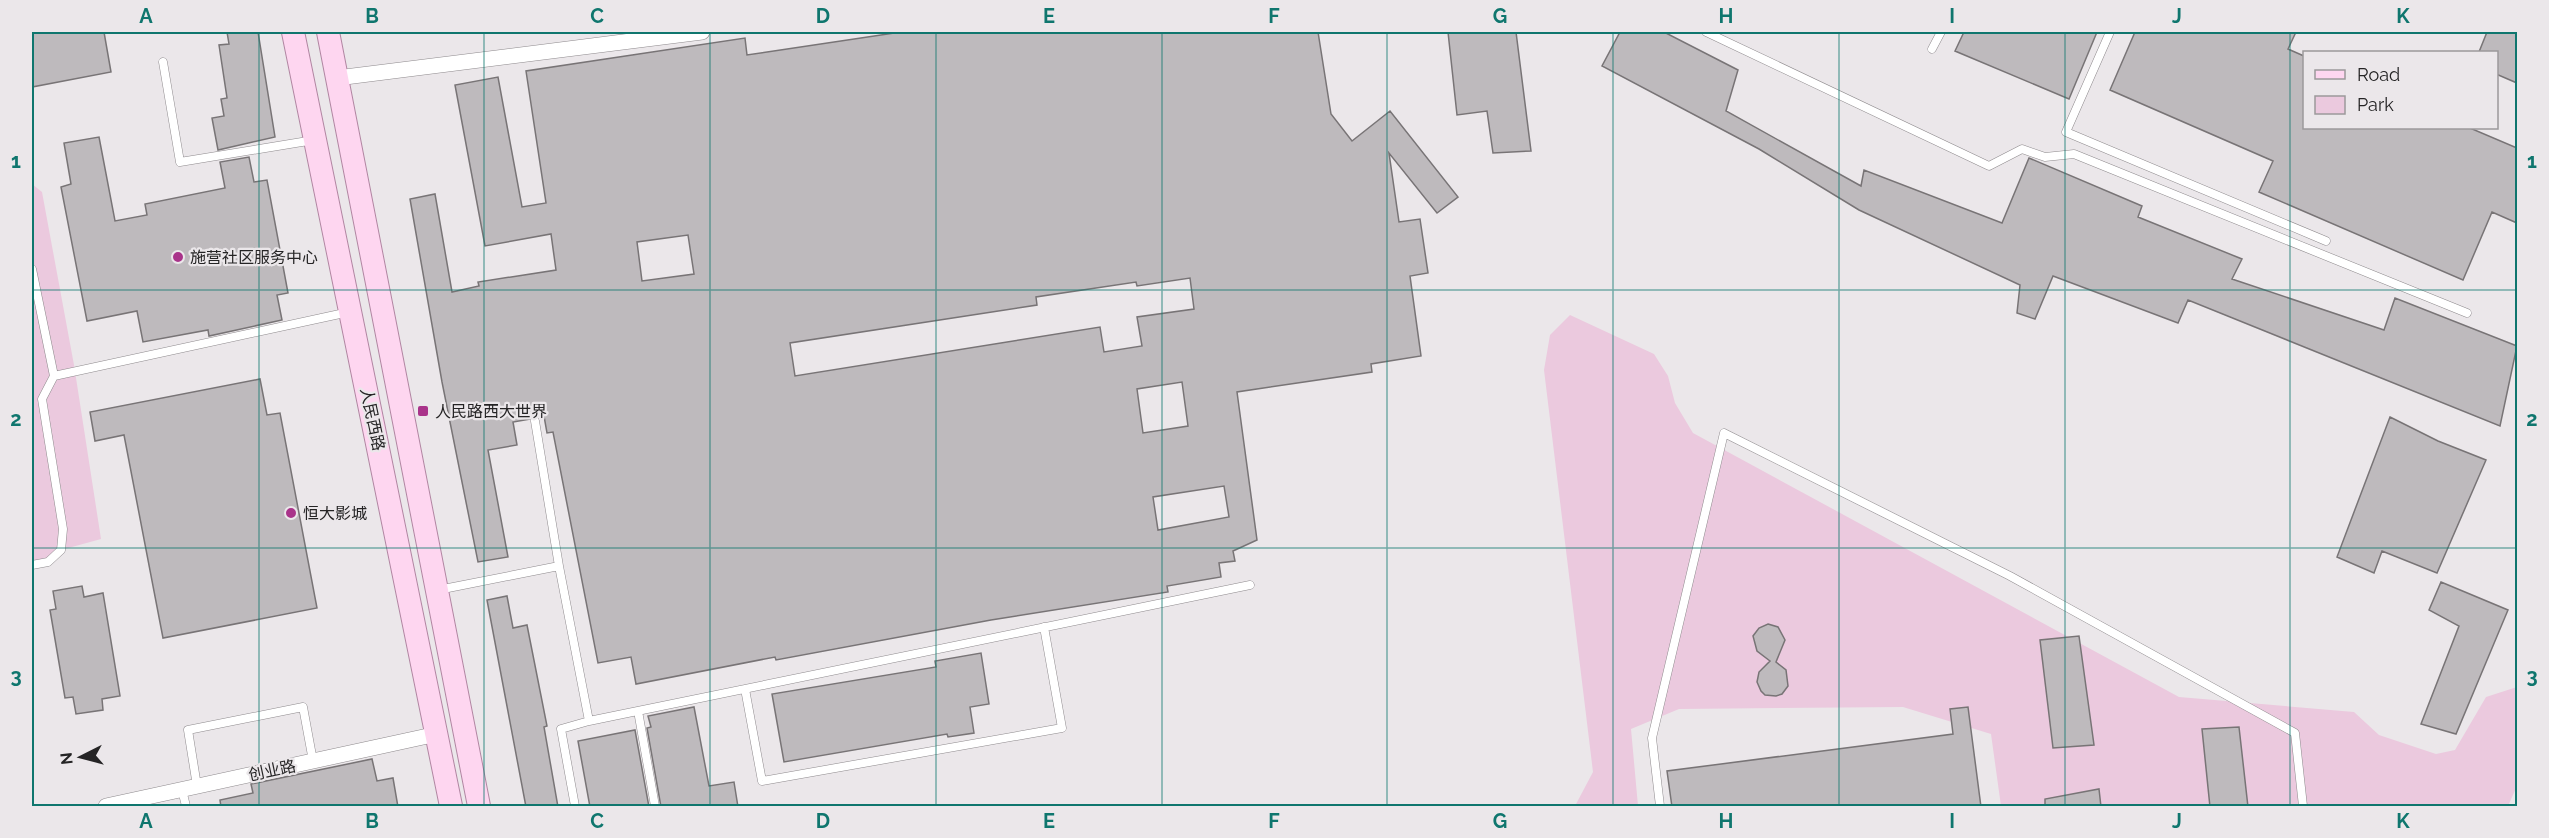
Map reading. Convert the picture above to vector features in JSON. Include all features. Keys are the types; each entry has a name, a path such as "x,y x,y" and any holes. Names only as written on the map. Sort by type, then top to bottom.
{"main road":[{"name":"人民西路","path":"293,32 452,807"},
{"name":"人民西路","path":"328,32 479,807"}],"street":[{"path":"336,78 702,32"},
{"name":"创业路","path":"106,807 437,734"}],"lane":[{"path":"1707,32 1989,166 2022,149 2045,157 2074,154 2467,313"},
{"path":"1932,49 1941,32"},
{"path":"2110,32 2066,132 2326,241"},
{"path":"163,62 180,162 315,139"},
{"path":"32,269 54,376 42,399 63,529 61,550 48,562 32,565"},
{"path":"54,376 350,311"},
{"path":"535,422 559,566 589,721"},
{"path":"1660,807 1652,738 1725,434 2010,576 2295,734 2303,807"},
{"path":"437,590 559,566"},
{"path":"575,807 561,729 589,721 1250,585"},
{"path":"745,689 762,781 1062,728 1044,627"},
{"path":"197,786 188,730 303,707 313,761"},
{"path":"638,711 655,807"},
{"path":"182,790 186,807"}],"green space":[{"path":"32,184 42,192 74,365 101,539 61,550 48,562 32,565"},
{"path":"1570,315 1654,354 1668,376 1675,403 1693,433 2179,697 2354,712 2379,735 2436,754 2455,750 2486,697 2517,687 2517,786 2508,806 2001,806 1991,734 1903,707 1679,709 1631,729 1638,806 1575,806 1593,772 1544,370 1550,335"}],"building":[{"path":"32,32 104,32 111,72 32,87"},
{"path":"227,32 258,32 275,137 218,150 212,118 224,116 221,99 227,98 219,45 229,44"},
{"path":"901,32 1318,32 1331,114 1352,141 1390,111 1458,197 1437,213 1389,153 1399,222 1420,219 1428,273 1410,276 1421,356 1371,364 1372,372 1237,392 1257,540 1233,551 1235,561 1219,563 1221,577 1167,586 1168,592 991,620 776,660 775,657 636,684 631,657 598,663 553,432 547,433 544,416 533,415 530,419 513,422 517,445 488,450 508,557 478,562 442,382 410,199 435,194 452,292 479,286 478,282 556,270 551,234 485,246 455,85 498,77 522,207 546,203 526,71 745,38 747,55","holes":["688,235 694,274 642,281 637,242","1190,278 1194,309 1137,317 1142,346 1104,352 1100,327 795,376 790,343 1037,305 1036,297 1136,282 1137,286","1182,382 1188,426 1143,433 1137,389","1224,486 1229,517 1158,530 1153,497"]},
{"path":"1448,32 1516,32 1531,151 1493,153 1487,111 1457,115"},
{"path":"1620,32 1664,32 1738,70 1726,111 1861,186 1864,170 2002,223 2029,158 2142,206 2138,217 2242,259 2232,279 2384,330 2395,298 2517,346 2500,426 2188,300 2178,323 2053,276 2035,319 2017,313 2020,285 1859,210 1759,149 1602,66"},
{"path":"1964,32 2097,32 2069,99 1955,51"},
{"path":"2135,32 2296,32 2288,49 2303,56 2303,129 2472,129 2517,148 2517,223 2492,212 2463,280 2259,192 2273,161 2110,90"},
{"path":"2487,32 2517,32 2517,83 2498,75 2498,51 2479,51"},
{"name":"施营社区服务中心","path":"99,137 115,221 147,215 145,204 225,188 220,162 249,157 254,182 267,180 288,293 277,295 282,320 209,336 208,330 143,342 137,311 87,321 61,187 71,184 64,143"},
{"path":"260,379 267,415 280,413 317,608 163,638 124,435 95,441 90,412"},
{"path":"2390,417 2438,441 2486,460 2437,573 2382,551 2374,573 2337,557"},
{"path":"2441,582 2508,610 2456,734 2421,724 2459,626 2429,610"},
{"path":"82,586 84,597 103,593 120,696 102,699 103,710 76,714 73,697 65,698 50,610 56,609 53,591"},
{"path":"507,596 513,628 527,625 547,726 544,727 558,807 526,807 487,600"},
{"path":"1768,624 1778,627 1785,640 1776,662 1786,670 1788,686 1782,694 1776,696 1765,695 1757,682 1759,672 1770,661 1757,651 1753,636 1759,628"},
{"path":"2079,636 2094,745 2053,748 2040,640"},
{"path":"981,653 989,704 970,707 974,733 948,737 947,734 784,762 772,694 936,667 935,661"},
{"path":"694,707 709,786 734,782 738,807 661,807 647,728 651,727 648,716"},
{"path":"1968,707 1981,807 1672,807 1667,771 1953,734 1950,709"},
{"path":"2239,727 2248,807 2210,807 2202,729"},
{"path":"635,730 649,807 590,807 578,741"},
{"path":"372,759 377,781 393,778 398,807 221,807 220,800 253,793 251,784"},
{"path":"2099,789 2101,807 2045,807 2045,799"}],"place":[{"name":"施营社区服务中心","path":"178,257"},
{"name":"人民路西大世界","path":"423,411"},
{"name":"恒大影城","path":"291,513"}]}
